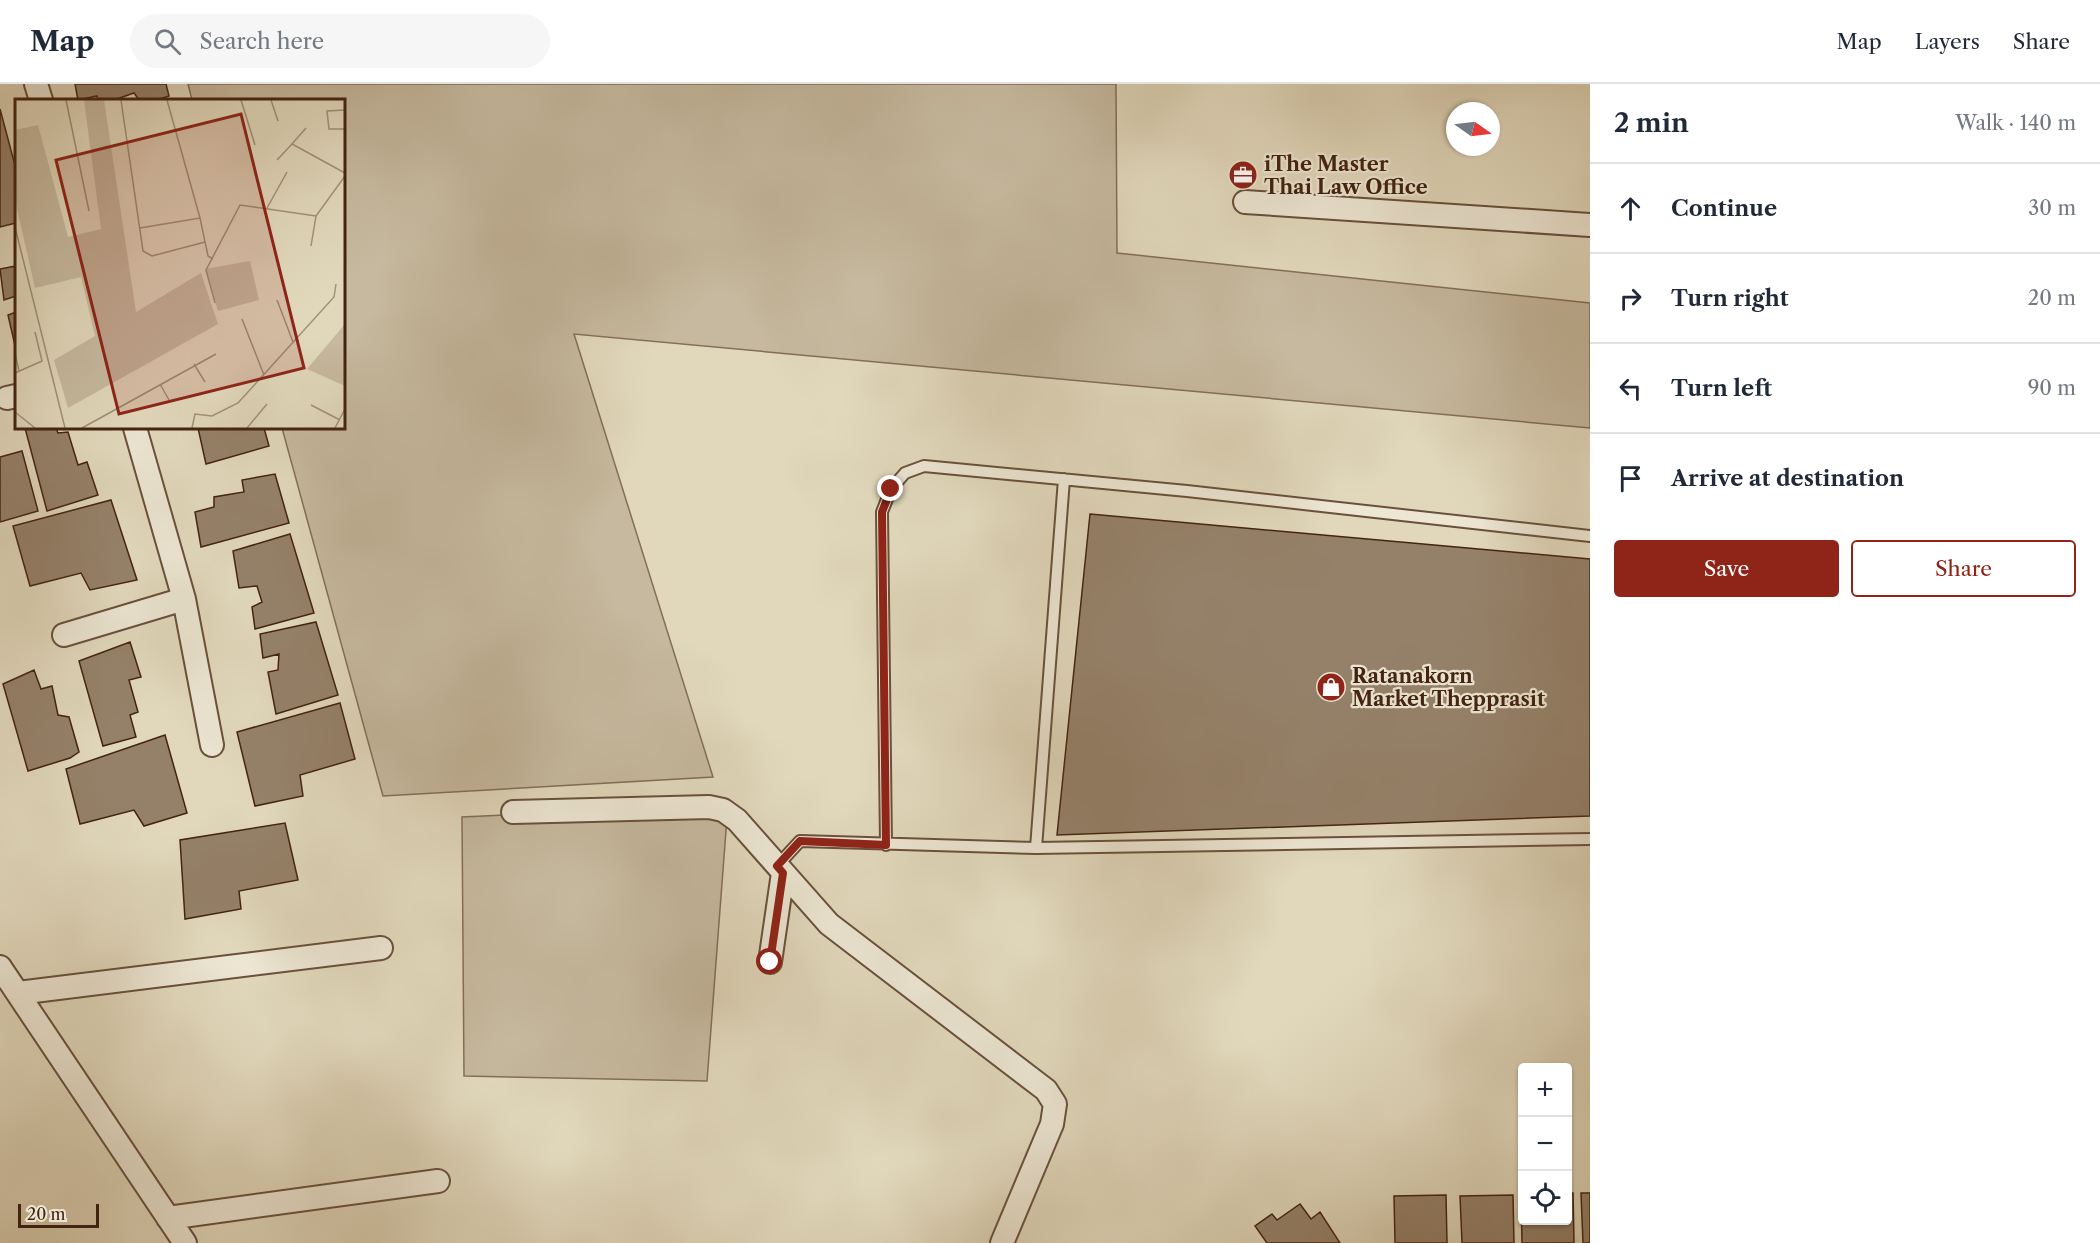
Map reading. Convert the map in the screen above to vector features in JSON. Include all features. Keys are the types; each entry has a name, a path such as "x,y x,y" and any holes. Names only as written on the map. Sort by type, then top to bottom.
{"street":[{"path":"36,84 41,99"},
{"path":"1245,202 1590,225"},
{"path":"135,429 184,599 212,745"},
{"path":"64,635 184,599"},
{"path":"513,812 709,807 723,810 737,820 829,924 1046,1090 1055,1104 1052,1124 1002,1243"},
{"path":"770,962 780,870"},
{"path":"18,993 381,948"},
{"path":"0,967 185,1243"},
{"path":"168,1218 438,1181"}],"lane":[{"path":"886,845 882,512 891,489 904,473 924,466 1187,491 1590,536"},
{"path":"1036,848 1064,479"},
{"path":"780,870 800,841 1036,848 1590,839"}],"shaded area":[{"path":"188,84 1116,84 1117,253 1590,303 1590,428 574,334 713,777 383,796 282,429 345,429 345,99 192,99"},
{"path":"728,804 707,1081 464,1076 462,817"}],"building":[{"path":"75,84 166,84 169,96 160,99 138,99 134,93 117,99 98,99 97,96 78,99"},
{"path":"0,109 15,165 15,223 0,227"},
{"path":"15,266 15,296 4,300 0,269"},
{"path":"15,312 15,346 8,315"},
{"path":"25,429 56,429 58,433 68,432 78,465 87,462 98,495 47,511"},
{"path":"198,429 264,429 269,446 206,464"},
{"path":"22,451 38,511 0,522 0,457"},
{"path":"275,474 289,523 201,547 195,512 214,507 214,497 244,492 242,480"},
{"path":"111,500 137,580 90,590 81,573 30,586 13,526"},
{"name":"Ratanakorn Market Thepprasit","path":"1090,514 1590,559 1590,816 1057,835"},
{"path":"290,534 314,613 255,629 252,607 262,602 257,586 239,588 233,551"},
{"path":"316,622 338,695 276,714 268,672 278,670 279,654 263,658 260,634"},
{"path":"130,642 141,677 129,680 138,712 130,715 136,737 103,746 79,661"},
{"path":"34,670 41,689 52,686 58,715 69,717 79,752 70,758 28,771 3,684"},
{"path":"340,703 355,759 300,775 303,796 255,806 237,732"},
{"path":"165,735 187,813 144,826 134,810 80,824 66,769"},
{"path":"285,823 298,880 239,891 241,909 185,919 180,840"},
{"path":"1573,1193 1574,1243 1522,1243 1522,1225 1572,1225"},
{"path":"1581,1193 1590,1193 1590,1243 1583,1243"},
{"path":"1446,1195 1447,1243 1395,1243 1394,1196"},
{"path":"1513,1195 1514,1243 1462,1243 1460,1196"},
{"path":"1300,1204 1311,1219 1320,1212 1340,1243 1267,1243 1255,1226 1272,1214 1277,1220"}],"place":[{"name":"iThe Master Thai Law Office","path":"1243,175"},
{"name":"Ratanakorn Market Thepprasit","path":"1331,687"}],"route":[{"path":"770,962 783,873 777,866 800,841 886,845 882,512 891,489"}]}
